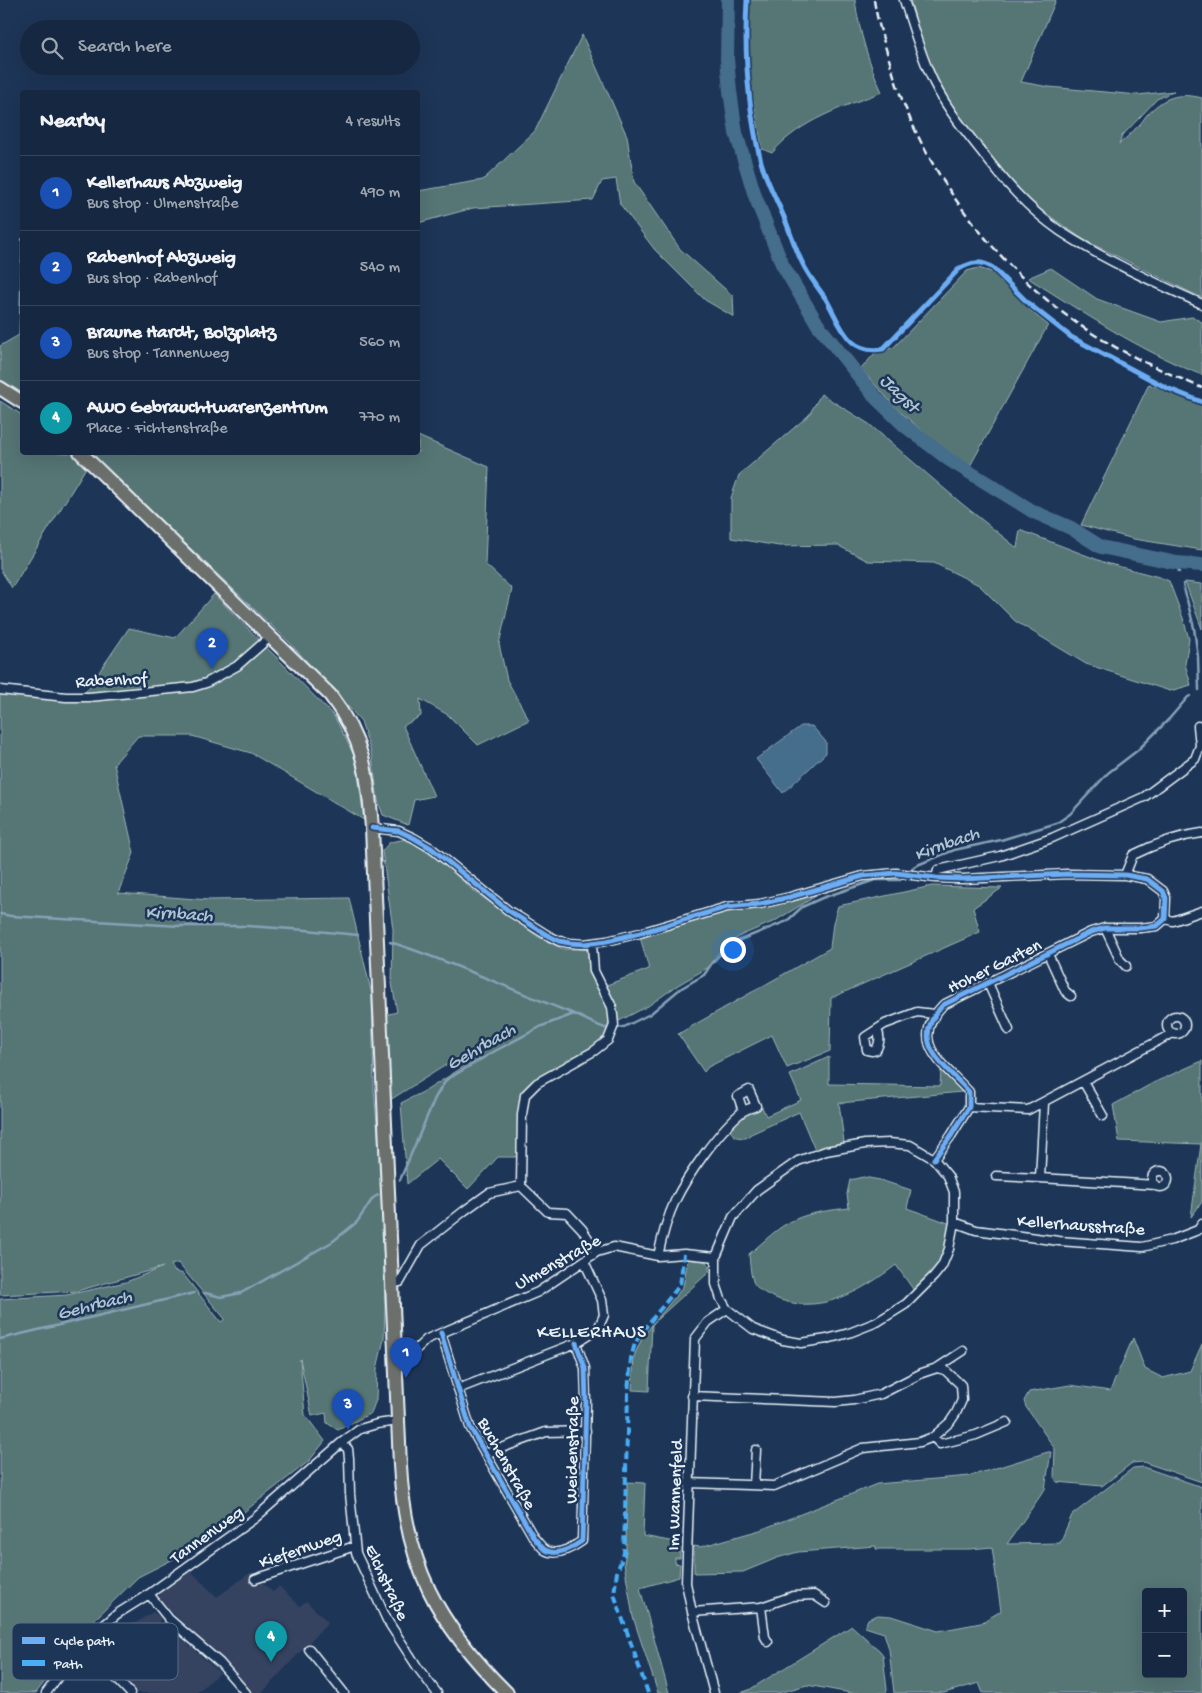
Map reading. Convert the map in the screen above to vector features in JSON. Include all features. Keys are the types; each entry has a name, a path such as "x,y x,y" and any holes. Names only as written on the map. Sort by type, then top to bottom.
{"main road":[{"path":"0,388 20,401"},
{"path":"83,455 330,694 358,743 367,774 372,828 401,1490 404,1514 423,1577 437,1607 480,1667 507,1693"}],"street":[{"path":"904,0 929,73 942,97 959,124 1008,186 1032,209 1060,231 1130,270 1202,304"},
{"name":"Rabenhof","path":"0,690 66,697 88,697 193,688 237,666 270,637"},
{"path":"936,878 938,870 1000,856 1052,838 1144,797 1196,759 1200,746 1198,726"},
{"path":"372,828 398,831 431,848 508,911 547,935 559,941 570,943 592,944 640,933 726,907 760,904 790,898 863,876 896,873 964,879 1067,874 1125,875 1147,879 1163,891 1166,898 1165,919"},
{"path":"1125,875 1133,855 1152,846 1186,835 1202,833"},
{"name":"Hoher Garten","path":"969,1107 969,1092 936,1058 928,1046 928,1030 934,1014 943,1005 1091,932 1105,928 1157,926 1165,919 1173,921 1202,911"},
{"path":"1105,928 1120,960 1126,966"},
{"path":"592,944 594,971 612,1006 614,1025 608,1040 594,1051 537,1083 525,1095 522,1115 521,1186 548,1212 567,1213 582,1229 597,1252"},
{"name":"Hoher Garten","path":"1048,954 1065,990 1071,996"},
{"name":"Hoher Garten","path":"988,983 1009,1030"},
{"name":"Hoher Garten","path":"877,1030 885,1024 917,1012 934,1014"},
{"path":"934,1159 952,1136 969,1107 1028,1110 1173,1033"},
{"path":"1083,1081 1103,1116"},
{"path":"1040,1178 1044,1103"},
{"path":"658,1256 661,1241 675,1202 685,1183 720,1134 743,1111"},
{"path":"889,1143 910,1145 934,1159 948,1176 954,1192 954,1222 949,1249 942,1266 906,1304 877,1322 849,1334 827,1340 801,1343 783,1340 753,1329 727,1309 716,1284 716,1257 733,1217 757,1190 798,1161 826,1150 865,1144 889,1143"},
{"path":"996,1176 1156,1185"},
{"path":"392,1284 400,1282 421,1245 464,1211 489,1194 521,1186"},
{"name":"Kellerhausstraße","path":"954,1222 976,1230 1059,1241 1142,1247 1172,1240 1198,1230 1202,1224"},
{"name":"Ulmenstraße","path":"395,1358 412,1354 428,1339 538,1292 597,1252 614,1247 658,1256 684,1254 716,1257"},
{"path":"458,1389 576,1343 598,1329 604,1315 602,1300 584,1261"},
{"name":"Im Wannenfeld","path":"714,1693 686,1583 689,1483 695,1339 708,1322 727,1309"},
{"name":"Buchenstraße","path":"441,1333 470,1427 484,1454 534,1538 545,1550 555,1553 567,1550"},
{"name":"Weidenstraße","path":"567,1550 582,1541 586,1431 585,1368 576,1343"},
{"path":"692,1396 836,1402 854,1400 881,1394 922,1373 937,1368 963,1351"},
{"path":"689,1483 774,1486 863,1448 920,1442 933,1437 950,1422 962,1400 961,1385 944,1370 937,1368"},
{"name":"Tannenweg","path":"106,1623 255,1518 360,1429 398,1421"},
{"path":"933,1437 940,1444 976,1435 1007,1422"},
{"path":"484,1454 546,1432 586,1431"},
{"name":"Elchstraße","path":"342,1443 348,1449 356,1553 387,1620 434,1692"},
{"path":"754,1485 756,1450"},
{"name":"Kiefernweg","path":"255,1579 355,1546"},
{"path":"149,1594 174,1623"},
{"path":"692,1612 761,1607 793,1596 814,1595 826,1603"},
{"path":"761,1607 765,1636 768,1642"},
{"path":"178,1627 220,1663 246,1693"},
{"path":"309,1650 344,1693"},
{"name":"Tannenweg","path":"46,1693 56,1680"},
{"path":"118,1680 130,1693"}],"shaded area":[{"path":"801,726 812,726 826,742 826,753 783,793 756,759"},
{"path":"190,1570 217,1597 251,1572 273,1592 279,1586 300,1606 306,1601 328,1622 262,1693 251,1693 229,1666 159,1599 159,1592"},
{"path":"153,1612 161,1618 158,1623 135,1623"},
{"path":"179,1636 220,1673 196,1693 136,1693 126,1680 178,1680"}],"green space":[{"path":"749,0 855,0 865,47 882,92 837,109 809,123 783,142 772,153 762,149 750,79"},
{"path":"910,0 1056,0 1021,82 1049,87 1138,95 1174,91 1157,99 1122,136 1119,144 1152,110 1165,100 1178,96 1202,98 1202,298 1084,240 1037,207 995,164 965,127 937,82"},
{"path":"582,35 627,136 634,182 680,249 733,296 734,317 705,300 655,250 620,204 616,179 602,181 593,200 473,208 420,222 420,191 483,180 535,131"},
{"path":"978,268 992,272 1033,313 1048,325 970,466 937,444 895,407 861,369 874,354 894,347 967,271"},
{"path":"1051,268 1097,299 1161,322 1192,317 1202,322 1202,375 1134,343 1028,278"},
{"path":"20,303 20,396 0,381 0,346 19,335"},
{"path":"1149,384 1202,405 1202,550 1134,539 1081,525"},
{"path":"821,394 869,424 1017,548 1020,530 1106,563 1169,581 1189,639 1185,664 1191,685 1170,691 1086,664 1015,621 979,585 934,563 868,561 837,545 779,546 731,538 731,498 739,475 809,415"},
{"path":"0,401 20,414 20,455 75,455 87,466 12,588 0,569"},
{"path":"420,437 489,467 485,564 512,589 499,644 507,680 529,720 478,745 448,715 420,699 421,716 403,726 434,796 414,800 408,825 383,815 378,801 372,756 361,721 290,643 92,455 420,455"},
{"path":"1185,582 1202,584 1202,629"},
{"path":"214,594 334,716 356,759 364,820 251,753 192,736 138,736 114,764 134,853 118,893 209,900 349,898 372,995 374,1091 381,1164 384,1339 377,1369 376,1400 371,1413 338,1430 327,1423 326,1413 312,1416 300,1359 305,1415 325,1441 309,1461 203,1544 138,1577 91,1623 12,1623 12,1680 46,1680 36,1693 0,1693 0,1299 67,1295 126,1282 163,1267 77,1291 0,1295 0,691 80,700 129,628 175,638","holes":["178,1263 225,1319 221,1322 183,1274 174,1271 171,1265"]},
{"path":"407,839 439,860 474,891 537,936 563,949 586,949 589,954 588,962 592,975 609,1009 608,1033 600,1042 531,1084 521,1096 519,1157 498,1157 468,1189 438,1159 407,1184 401,1103 427,1090 474,1060 470,1050 390,1100 385,1015 397,1012 392,983 393,929 382,851 390,842"},
{"path":"932,886 1002,888 973,908 980,932 831,998 830,1051 787,1068 772,1035 708,1067 704,1072 678,1034 830,948 833,923 838,906"},
{"path":"819,894 775,921 742,935 723,947 707,968 648,1006 617,1022 617,1008 604,986 649,969 640,937 723,912 786,903"},
{"path":"829,1057 829,1084 940,1086 941,1071 957,1084 962,1092 839,1103 844,1142 815,1150 799,1112 746,1138 736,1137 731,1132 730,1130 737,1122 757,1109 762,1107 766,1116 801,1100 790,1075"},
{"path":"1202,1061 1202,1202 1191,1217 1201,1144 1119,1141 1113,1105 1153,1083"},
{"path":"863,1177 880,1180 911,1190 907,1208 951,1224 946,1246 933,1274 915,1292 896,1265 853,1292 838,1299 822,1303 789,1302 773,1297 758,1288 752,1278 749,1254 789,1222 815,1213 849,1208 847,1194 850,1180"},
{"path":"688,1259 705,1261 709,1266 709,1272 655,1321 683,1287"},
{"path":"652,1325 649,1391 632,1390 634,1356 643,1336"},
{"path":"1133,1338 1145,1369 1163,1378 1190,1371 1202,1344 1202,1482 1143,1462 1132,1463 1102,1486 1057,1482 1054,1477 1055,1449 1026,1407 1024,1401 1029,1392 1070,1385 1110,1391"},
{"path":"1051,1452 1045,1489 1007,1544 1060,1543 1072,1515 1133,1468 1143,1467 1202,1487 1202,1693 983,1693 979,1683 944,1693 894,1693 889,1649 884,1633 865,1627 868,1619 878,1615 891,1616 938,1631 981,1623 1001,1611 992,1547 970,1549 876,1549 876,1546 798,1552 777,1558 743,1572 694,1573 694,1546 700,1547 760,1530 877,1484 970,1476"},
{"path":"627,1482 645,1483 643,1536 680,1543 680,1558 675,1558 675,1563 680,1564 679,1577 640,1588 669,1693 658,1693 633,1617 624,1563 626,1551"},
{"path":"852,1626 883,1655 886,1693 851,1693 807,1685 778,1693 740,1693 749,1690"}],"waterway":[{"name":"Jagst","path":"728,0 727,59 730,91 736,133 755,196 782,264 818,325 876,398 905,426 948,459 1034,512 1071,528 1101,547 1177,563 1202,565"},
{"name":"Kirnbach","path":"1177,563 1179,572"},
{"name":"Kirnbach","path":"1183,584 1194,628 1198,657 1199,690"},
{"name":"Kirnbach","path":"908,872 915,866 954,850 1001,840 1057,823 1070,814 1108,773 1138,750 1190,696"},
{"name":"Kirnbach","path":"617,1028 624,1027 650,1014 680,989 704,975 712,963 730,944 787,921 802,907 822,898 875,880 900,880 904,876"},
{"name":"Kirnbach","path":"0,914 180,926 247,926 358,935"},
{"name":"Kirnbach","path":"390,942 458,966 608,1029"},
{"name":"Gehrbach","path":"400,1180 435,1098 446,1080 542,1026 574,1014"},
{"name":"Gehrbach","path":"205,1293 221,1297 241,1293 332,1242 357,1222 373,1198 378,1195"},
{"name":"Gehrbach","path":"0,1339 194,1293"}],"railway":[{"path":"874,0 880,30 897,84 921,143 962,209 987,240 1042,296 1072,320 1127,353 1202,388"}],"marked path":[{"path":"648,1693 614,1594 617,1572 624,1553 628,1392 631,1358 635,1343 680,1285 684,1254"}],"cycle path":[{"path":"747,0 746,41 748,81 753,122 761,162 802,263 826,299 841,328 853,343 871,350 883,349 959,269 972,263 980,263 993,268 1029,304 1071,337 1167,388 1202,402"},
{"path":"372,828 399,831 414,838 431,848 509,911 547,935 559,941 570,943 584,944 607,941 727,907 760,904 863,876 896,873 963,879 1067,874 1125,875 1147,879 1163,891 1166,898 1165,919 1157,926 1105,928 1091,932 943,1005 933,1018 928,1031 929,1042 940,1062 969,1092 969,1107 934,1159"},
{"path":"441,1333 470,1427 534,1538 545,1550 554,1553 569,1549 582,1541 586,1401 585,1368 576,1343"}],"place":[{"name":"Rabenhof Abzweig","path":"212,669"},
{"name":"Kellerhaus Abzweig","path":"406,1378"},
{"name":"Braune Hardt, Bolzplatz","path":"348,1430"},
{"name":"AWO Gebrauchtwarenzentrum","path":"271,1662"}],"district":[{"name":"KELLERHAUS","path":"592,1330"}]}
